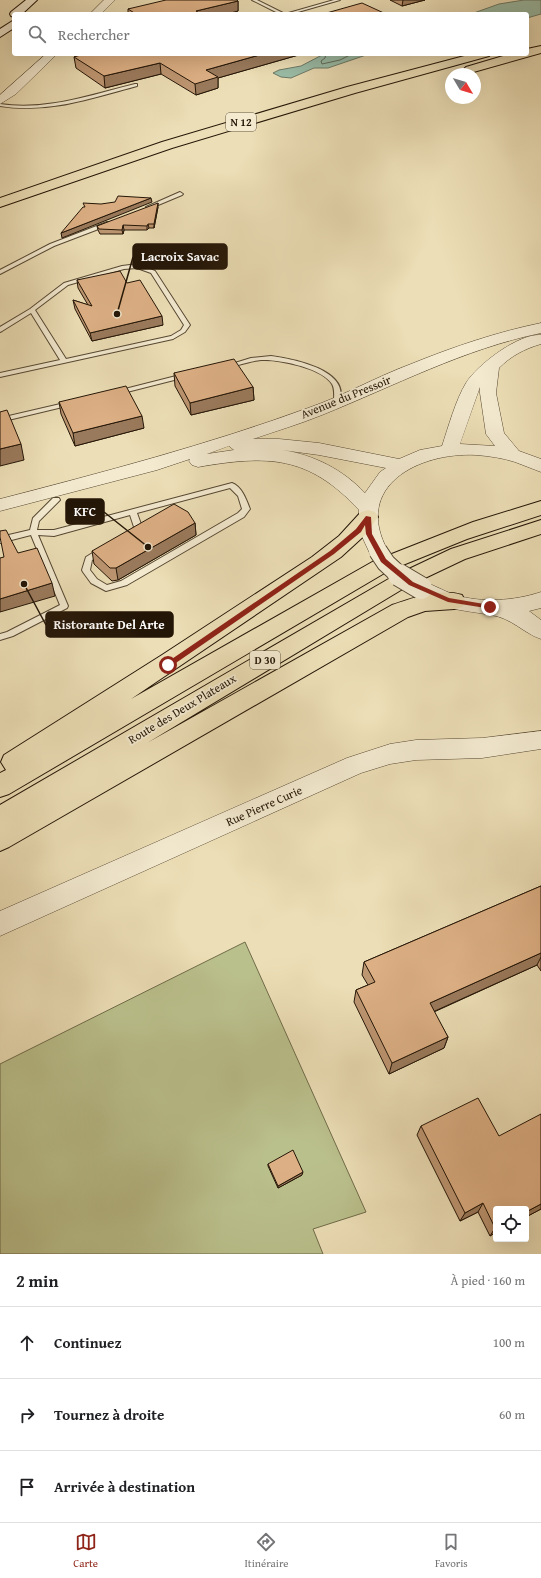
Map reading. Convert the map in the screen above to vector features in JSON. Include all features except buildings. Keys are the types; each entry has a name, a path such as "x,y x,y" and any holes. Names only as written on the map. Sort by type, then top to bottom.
{"main road":[{"path":"17,12 32,0"},
{"path":"26,12 41,0"},
{"path":"0,26 12,16"},
{"path":"0,34 12,24"},
{"path":"529,42 541,39"},
{"path":"529,52 541,49"},
{"name":"N 12","path":"0,203 167,145 344,92 478,56"},
{"name":"N 12","path":"473,68 516,56"},
{"name":"N 12","path":"174,156 363,98 445,76"},
{"path":"64,194 152,164"},
{"name":"Route des Deux Plateaux","path":"0,786 382,566 440,540 501,519 541,508"},
{"path":"0,770 168,665 319,562 358,531 368,512"},
{"name":"Route des Deux Plateaux","path":"0,818 334,619 399,582 458,554 541,527"},
{"path":"0,839 400,611 424,603 454,601"}],"street":[{"path":"97,12 110,0"},
{"path":"0,100 12,92 50,56"},
{"name":"Avenue du Pressoir","path":"150,466 315,412 431,362 517,333 541,328"},
{"path":"449,450 473,384 491,369 502,356 518,346 541,339"},
{"path":"491,369 488,393 495,434 513,455"},
{"path":"0,505 221,447 264,443 299,446 401,465"},
{"path":"541,465 513,455 484,449 449,450 431,453 401,465 379,483 368,512 369,534 378,551 384,560 411,584 454,601 490,607 520,616 541,631"},
{"path":"0,514 192,462 234,454 261,453 289,457 321,468 353,489 368,512"},
{"path":"490,607 531,604 541,600"},
{"name":"Rue Pierre Curie","path":"0,924 355,765 390,754 416,750 482,748 541,740"}],"lane":[{"path":"254,0 279,12"},
{"path":"294,12 338,0"},
{"path":"0,105 30,107 54,105 135,85"},
{"path":"144,208 180,194"},
{"path":"0,272 52,245 116,220"},
{"path":"0,330 32,310 66,284 124,267 138,266 153,272 187,325 183,331 173,337 0,374"},
{"path":"32,310 64,361"},
{"path":"217,368 264,357 288,360 309,367 333,381 338,393 337,402"},
{"path":"109,394 194,374"},
{"path":"0,420 78,402"},
{"path":"0,540 33,532 54,533 232,485 241,495 246,509 241,515 124,583 106,588 94,581 86,570 89,558 111,545"},
{"path":"0,637 10,634 64,606 33,532 36,520 56,500"},
{"path":"123,539 136,532 138,527 133,512"}],"shaded area":[{"path":"245,942 366,1212 313,1229 323,1254 0,1254 0,1064"}],"water":[{"path":"524,0 541,0 541,14 529,17 529,12 477,12 499,4"},
{"path":"320,56 363,56 328,68 314,68 291,78 281,77 273,73 279,70 301,66"}],"place":[{"name":"Lacroix Savac","path":"117,314"},
{"name":"KFC","path":"148,547"},
{"name":"Ristorante Del Arte","path":"24,584"}],"route":[{"path":"168,665 332,553 358,531 368,517 369,534 384,560 411,584 448,600 490,607"}]}
